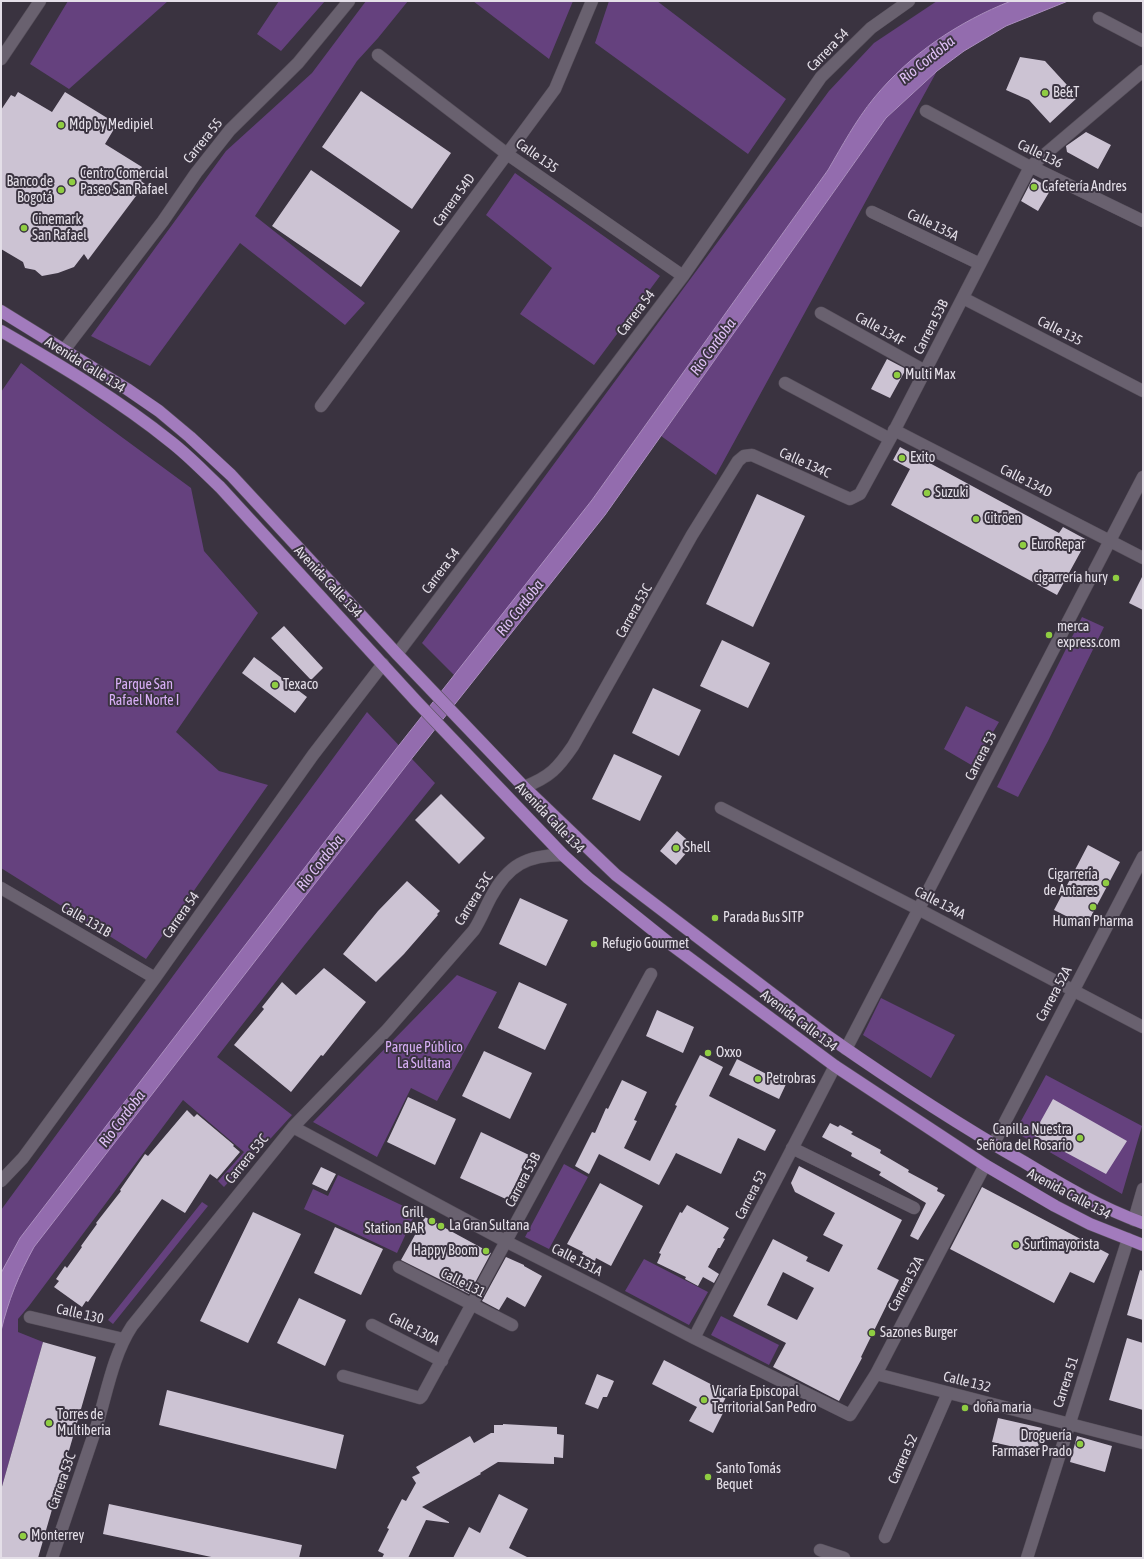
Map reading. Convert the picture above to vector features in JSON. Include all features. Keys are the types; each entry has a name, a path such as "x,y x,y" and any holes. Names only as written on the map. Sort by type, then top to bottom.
{"main road":[{"name":"Avenida Calle 134","path":"1,311 159,411 211,456 254,499 397,654 524,787 616,875 846,1049 993,1144 1095,1203 1139,1222"},
{"name":"Avenida Calle 134","path":"1,332 110,398 172,443 220,488 450,737 563,855 588,878 669,942 835,1066 985,1165 1073,1216 1143,1245"}],"street":[{"path":"1,59 40,1"},
{"name":"Carrera 55","path":"64,350 163,221 196,173 230,130 298,63 350,1"},
{"name":"Carrera 54D","path":"321,406 555,89 592,1"},
{"name":"Carrera 54","path":"397,654 683,276 821,77 871,28 909,1"},
{"path":"1099,18 1143,41"},
{"name":"Calle 135","path":"378,55 507,154 683,276"},
{"path":"1030,167 1143,70"},
{"name":"Calle 136","path":"926,111 1030,167 1143,221"},
{"name":"Carrera 53B","path":"854,498 860,494 892,435 1030,167"},
{"name":"Calle 135A","path":"872,212 980,264"},
{"name":"Calle 135","path":"963,298 1143,391"},
{"name":"Calle 134F","path":"821,313 925,371"},
{"name":"Calle 134D","path":"785,383 1143,558"},
{"name":"Calle 134C","path":"744,456 752,455 850,499 854,498"},
{"name":"Carrera 53C","path":"524,787 537,782 557,768 573,746 692,535 738,461 744,456"},
{"name":"Carrera 53","path":"846,1049 1143,477"},
{"name":"Carrera 54","path":"1,1182 23,1158 155,978 313,756 383,664"},
{"name":"Calle 134A","path":"721,808 1143,1027"},
{"name":"Carrera 53C","path":"52,1558 97,1425 123,1339 132,1326 183,1261 293,1127 387,1030 474,930 500,881 517,865 532,857 563,855"},
{"name":"Carrera 52A","path":"993,1144 1143,857"},
{"name":"Calle 131B","path":"1,888 155,978"},
{"name":"Carrera 53B","path":"343,1376 420,1398 507,1242 651,974"},
{"name":"Carrera 53","path":"694,1338 835,1066"},
{"name":"Calle 131A","path":"293,1127 507,1242 694,1338 850,1415"},
{"path":"792,1148 914,1208"},
{"name":"Carrera 52A","path":"850,1415 876,1374 985,1165"},
{"path":"1139,1222 1143,1189"},
{"name":"Carrera 51","path":"1027,1558 1068,1424 1128,1239"},
{"name":"Calle 131","path":"399,1267 512,1325"},
{"name":"Calle 130","path":"30,1317 123,1339"},
{"name":"Calle 130A","path":"372,1325 442,1360"},
{"name":"Calle 132","path":"876,1374 1143,1443"},
{"name":"Carrera 52","path":"885,1537 948,1393"},
{"path":"820,1550 844,1558"}],"green space":[{"path":"68,1 168,1 69,89 30,64"},
{"path":"279,1 325,1 281,51 257,34"},
{"path":"366,1 408,1 357,61 255,216 365,303 345,325 240,243 150,366 91,336 226,151 312,73"},
{"path":"473,1 573,1 549,59"},
{"path":"609,1 657,1 786,99 748,154 595,43"},
{"path":"937,1 1011,1 972,19 936,41 903,67 867,106 828,170 592,500 455,676 422,643 829,91 874,43"},
{"path":"937,71 716,475 661,436 886,118"},
{"path":"515,173 660,276 594,365 520,314 552,268 486,215"},
{"name":"Parque San Rafael Norte I","path":"21,363 191,488 204,551 258,613 176,732 219,771 268,785 146,959 1,868 1,392"},
{"path":"1082,617 1104,627 1048,741 1018,797 997,787"},
{"path":"966,706 999,722 973,766 944,749"},
{"path":"367,712 435,783 217,1057 292,1115 224,1187 218,1181 244,1152 183,1100 18,1319 18,1332 43,1342 1,1490 1,1210"},
{"name":"Parque Público La Sultana","path":"457,975 497,992 437,1101 411,1088 377,1157 313,1122"},
{"path":"881,998 955,1035 931,1078 863,1035"},
{"path":"1046,1075 1142,1126 1122,1194 1015,1132"},
{"path":"564,1164 588,1177 549,1249 525,1237"},
{"path":"338,1175 416,1212 397,1253 304,1209 313,1189 328,1196"},
{"path":"202,1202 208,1206 113,1324 108,1320"},
{"path":"644,1259 708,1292 689,1325 625,1291"},
{"path":"721,1316 779,1345 769,1365 711,1335"}],"water":[{"name":"Rio Cordoba","path":"1011,1 1068,1 1006,26 964,51 937,71 886,118 605,515 409,762 34,1247 14,1288 1,1331 1,1273 20,1238 396,749 592,500 828,170 867,106 903,67 936,41 972,19"}],"building":[{"name":"Be&T","path":"1020,57 1045,61 1078,97 1050,123 1029,100 1006,90"},
{"path":"361,91 451,153 412,209 322,147"},
{"name":"Centro Comercial Paseo San Rafael","path":"18,92 52,112 65,92 117,124 105,144 142,167 141,169 146,172 141,181 145,184 88,260 84,254 74,267 58,273 42,276 35,270 25,268 23,262 1,249 1,110 11,95 15,97"},
{"path":"1086,132 1111,145 1098,169 1067,152 1066,146"},
{"path":"311,170 400,231 361,287 272,226"},
{"path":"1033,178 1051,189 1038,211 1021,201"},
{"path":"887,359 906,369 890,398 871,389"},
{"path":"900,447 1059,533 1063,527 1087,540 1057,595 891,505 910,469 893,460"},
{"path":"757,494 805,516 753,627 706,604"},
{"path":"1143,575 1143,610 1129,603"},
{"name":"Texaco","path":"284,626 323,668 311,680 271,638"},
{"path":"722,640 770,663 748,708 700,686"},
{"name":"Texaco","path":"254,657 307,697 295,713 242,673"},
{"path":"653,688 701,710 679,756 632,733"},
{"path":"614,754 662,776 640,821 592,799"},
{"path":"441,794 485,838 459,864 415,820"},
{"name":"Shell","path":"677,831 693,845 676,865 660,851"},
{"path":"1088,845 1120,862 1086,926 1054,910"},
{"path":"407,881 440,911 404,954 376,982 343,954 378,911"},
{"path":"520,898 568,920 546,966 499,944"},
{"path":"324,968 366,1002 323,1056 321,1055 291,1092 234,1045 264,1009 262,1007 282,982 296,995"},
{"path":"519,982 567,1004 545,1050 498,1028"},
{"path":"657,1010 694,1027 683,1053 646,1036"},
{"path":"484,1051 532,1073 510,1119 462,1096"},
{"path":"700,1055 723,1067 709,1096 776,1130 765,1151 738,1138 721,1174 676,1153 659,1185 599,1154 589,1174 575,1166 592,1132 595,1133 606,1108 608,1109 622,1080 647,1092 634,1120 637,1121 624,1148 650,1161 677,1106 675,1105"},
{"name":"Petrobras","path":"737,1059 786,1084 779,1099 729,1075"},
{"path":"408,1097 456,1119 435,1165 387,1142"},
{"name":"Capilla Nuestra Señora del Rosario","path":"1053,1099 1127,1141 1106,1174 1033,1135"},
{"path":"187,1110 194,1117 197,1114 234,1145 233,1146 240,1152 217,1179 210,1174 185,1213 162,1199 88,1302 86,1301 82,1307 54,1287 59,1281 56,1279 65,1266 67,1268 82,1247 81,1246 97,1224 96,1223 121,1191 120,1190 145,1154 148,1156"},
{"path":"830,1123 838,1127 840,1125 853,1132 851,1134 881,1150 880,1153 909,1170 908,1172 938,1188 937,1191 945,1195 918,1240 910,1236 926,1203 879,1175 881,1172 851,1156 852,1153 822,1137"},
{"path":"481,1132 529,1155 508,1200 460,1178"},
{"path":"799,1166 902,1220 877,1269 899,1280 861,1357 862,1358 839,1401 773,1367 786,1343 733,1316 773,1239 808,1257 806,1261 829,1272 843,1245 823,1235 835,1213 795,1192 791,1183","holes":["783,1272 814,1288 797,1320 767,1305"]},
{"path":"321,1167 336,1174 327,1191 312,1184"},
{"path":"600,1183 643,1206 611,1266 596,1258 595,1261 582,1254 583,1252 567,1244"},
{"name":"Surtimayorista","path":"982,1187 1109,1254 1094,1283 1070,1272 1054,1303 950,1249"},
{"path":"687,1205 729,1228 723,1238 725,1239 720,1248 718,1248 708,1267 719,1274 714,1283 703,1277 698,1286 685,1279 686,1277 657,1263 661,1254 659,1253 680,1212 682,1213"},
{"path":"253,1212 301,1234 248,1343 200,1321"},
{"path":"425,1217 491,1253 469,1294 401,1260"},
{"path":"335,1227 383,1249 361,1295 314,1273"},
{"path":"506,1257 524,1265 542,1276 525,1307 507,1297 499,1310 482,1301"},
{"path":"1140,1270 1143,1271 1143,1320 1127,1315"},
{"path":"299,1298 346,1320 325,1366 277,1343"},
{"path":"1127,1338 1143,1343 1143,1410 1109,1400"},
{"name":"Torres de Multiberia","path":"43,1342 96,1357 38,1558 1,1558 1,1490"},
{"name":"Vicaría Episcopal Territorial San Pedro","path":"664,1360 728,1393 720,1409 724,1411 713,1433 689,1421 697,1407 652,1384"},
{"path":"597,1374 614,1381 607,1397 603,1397 598,1409 585,1404"},
{"path":"167,1390 344,1435 336,1469 159,1425"},
{"path":"998,1418 1042,1428 1037,1452 992,1442"},
{"path":"503,1424 557,1427 557,1434 564,1435 563,1458 554,1457 554,1464 498,1462 480,1473 481,1474 422,1507 449,1523 426,1520 408,1558 382,1558 384,1554 378,1551 389,1529 387,1528 402,1499 406,1501 416,1483 412,1477 420,1473 416,1467 470,1436 474,1443 491,1433 494,1433 494,1425"},
{"path":"1077,1436 1112,1446 1105,1472 1070,1462"},
{"path":"499,1494 528,1509 509,1548 529,1558 453,1558 469,1527 480,1533"},
{"path":"109,1504 302,1545 299,1558 216,1558 103,1534"}],"place":[{"name":"Be&T","path":"1045,93"},
{"name":"Mdp by Medipiel","path":"61,125"},
{"name":"Centro Comercial Paseo San Rafael","path":"72,182"},
{"name":"Cafetería Andres","path":"1034,187"},
{"name":"Banco de Bogotá","path":"61,190"},
{"name":"Cinemark San Rafael","path":"24,228"},
{"name":"Multi Max","path":"897,375"},
{"name":"Exito","path":"902,458"},
{"name":"Suzuki","path":"927,493"},
{"name":"Citröen","path":"976,519"},
{"name":"EuroRepar","path":"1023,545"},
{"name":"cigarrería hury","path":"1116,578"},
{"name":"merca express.com","path":"1049,635"},
{"name":"Texaco","path":"275,685"},
{"name":"Shell","path":"676,848"},
{"name":"Cigarrería de Antares","path":"1106,883"},
{"name":"Human Pharma","path":"1093,907"},
{"name":"Parada Bus SITP","path":"715,918"},
{"name":"Refugio Gourmet","path":"594,944"},
{"name":"Oxxo","path":"708,1053"},
{"name":"Petrobras","path":"758,1079"},
{"name":"Capilla Nuestra Señora del Rosario","path":"1080,1138"},
{"name":"Grill Station BAR","path":"432,1221"},
{"name":"La Gran Sultana","path":"441,1226"},
{"name":"Surtimayorista","path":"1016,1245"},
{"name":"Happy Boom","path":"486,1251"},
{"name":"Sazones Burger","path":"872,1333"},
{"name":"Vicaría Episcopal Territorial San Pedro","path":"704,1400"},
{"name":"doña maria","path":"965,1408"},
{"name":"Torres de Multiberia","path":"49,1423"},
{"name":"Droguería Farmaser Prado","path":"1080,1444"},
{"name":"Santo Tomás Bequet","path":"708,1477"},
{"name":"Monterrey","path":"23,1536"}]}
